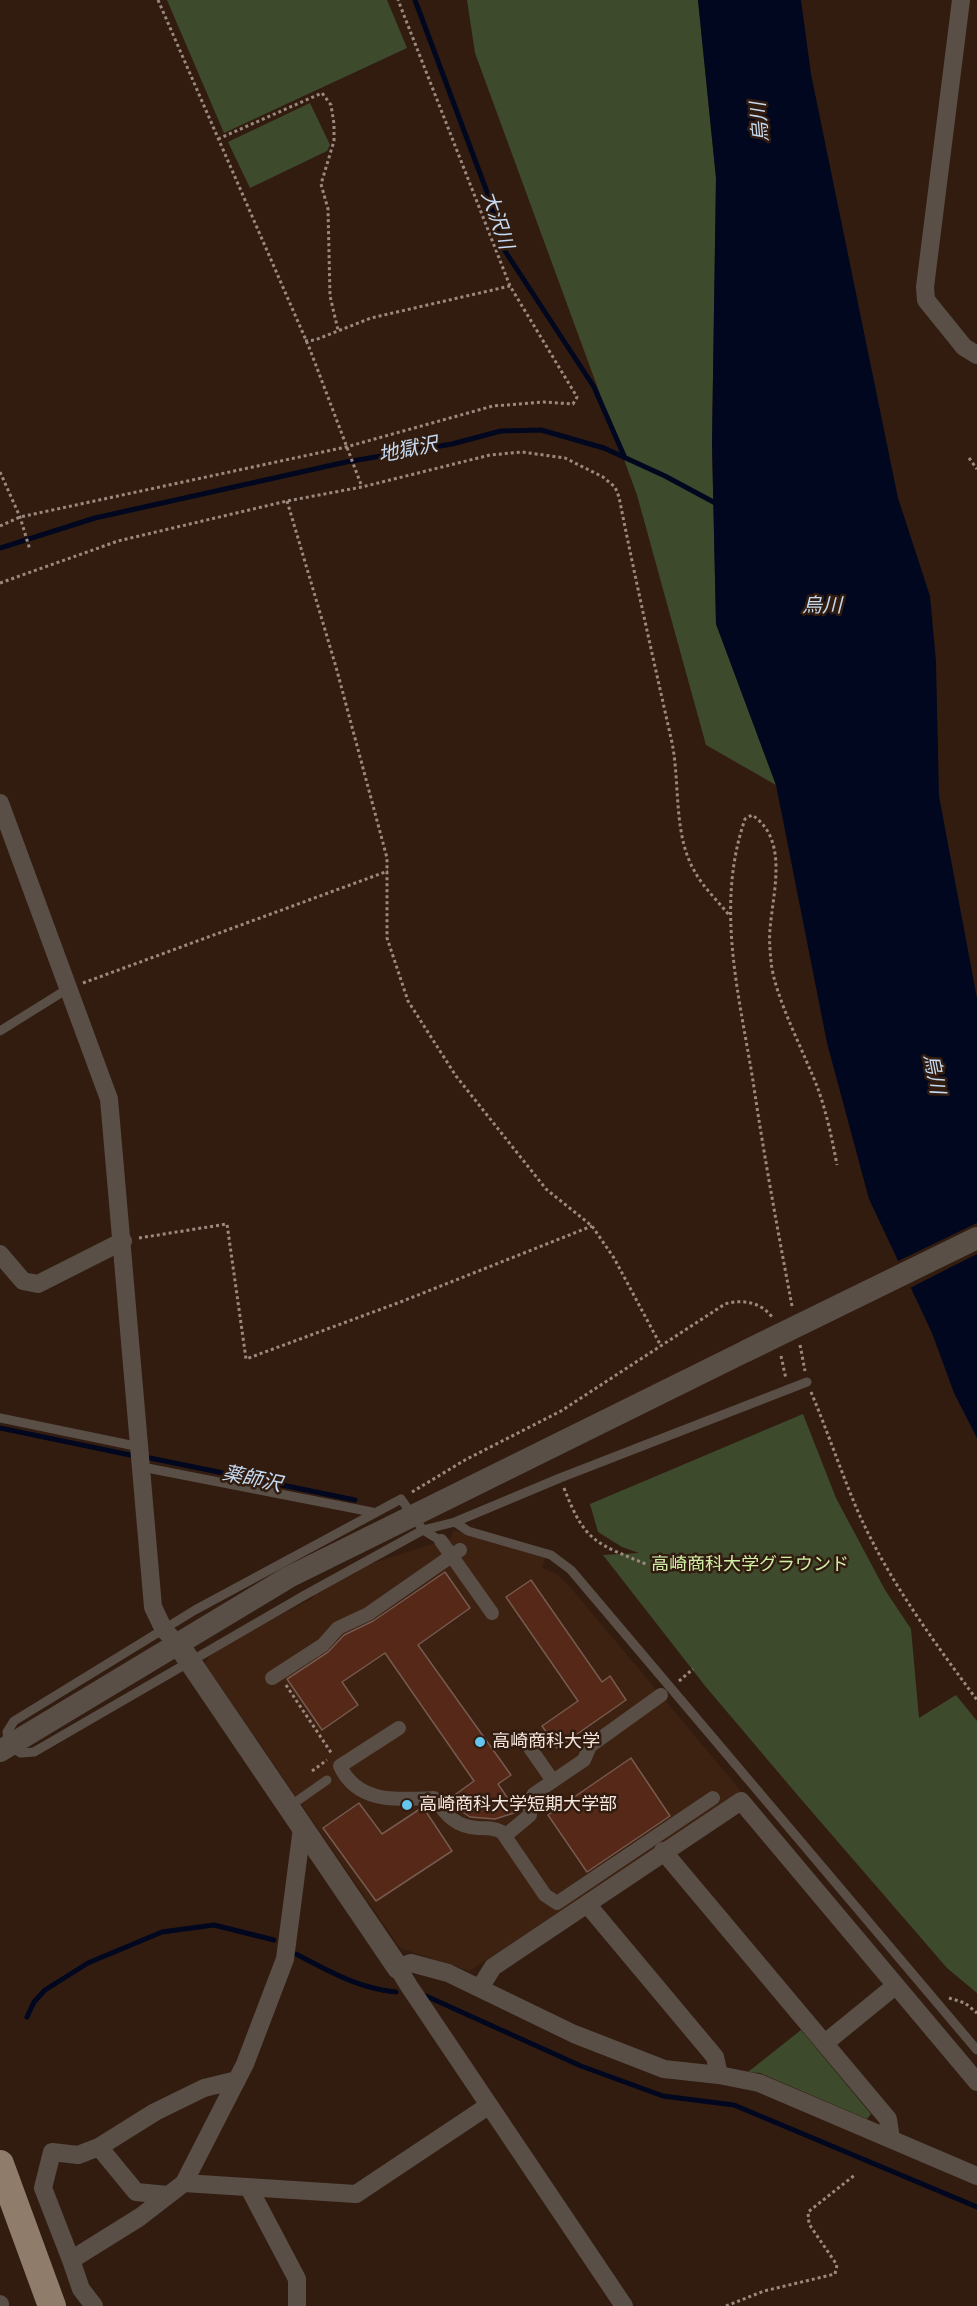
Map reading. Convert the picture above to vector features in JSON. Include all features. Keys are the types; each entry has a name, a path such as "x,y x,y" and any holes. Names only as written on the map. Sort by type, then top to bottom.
{"main road":[{"path":"0,2164 52,2306"},
{"path":"0,2216 33,2306"}],"street":[{"path":"961,0 926,300 964,347 977,355"},
{"path":"0,803 109,1099 153,1607 624,2306"},
{"path":"4,1748 289,1577 977,1238"},
{"path":"0,1254 23,1281 38,1284 123,1241"},
{"path":"441,1541 456,1553 492,1613"},
{"path":"275,1676 323,1645 338,1628 368,1614 456,1553"},
{"path":"506,1835 530,1815 530,1800 534,1794 584,1760 590,1746 666,1691"},
{"path":"399,1728 340,1766 352,1782 387,1800 434,1798 458,1824 467,1827 496,1828 506,1835 545,1895 557,1903 713,1798"},
{"path":"530,1748 553,1781"},
{"path":"480,1988 485,1976 493,1967 663,1851 741,1801 977,2082"},
{"path":"71,2260 140,2217 184,2183 237,2080 285,1959 302,1828"},
{"path":"663,1851 888,2119 891,2139"},
{"path":"587,1904 715,2057 719,2075"},
{"path":"398,1968 404,1964 420,1964 480,1988 574,2034 664,2069 719,2075 759,2083 977,2176"},
{"path":"825,2043 896,1986"},
{"path":"94,2306 81,2289 43,2188 52,2152 78,2155 99,2147 155,2112 204,2088 237,2080"},
{"path":"184,2183 356,2194 488,2106"},
{"path":"99,2147 136,2192 168,2195"},
{"path":"249,2188 297,2279 297,2306"}],"lane":[{"path":"0,1031 69,988"},
{"path":"142,1467 372,1512 412,1515 455,1522 560,1478 807,1382"},
{"path":"0,1418 140,1447"},
{"path":"177,1645 372,1512"},
{"path":"412,1515 441,1541"},
{"path":"455,1522 460,1528 551,1555 582,1581 666,1691 977,2050"},
{"path":"288,1808 327,1780"}],"path":[{"path":"158,0 305,341 362,487"},
{"path":"0,526 20,517 346,449 493,406 544,402 573,404 576,402 577,398 510,286 398,0"},
{"path":"218,140 322,93 331,105 334,141 321,184 328,209 330,296 338,330"},
{"path":"305,341 315,340 371,318 510,286"},
{"path":"0,583 118,540 287,501 362,487 490,455 522,452 565,458 603,477 615,487 620,497 644,619 661,683 661,701 672,739 687,852 695,872 730,916"},
{"path":"969,458 977,469"},
{"path":"0,472 20,517 30,550"},
{"path":"287,501 336,667 387,858 385,920 387,938 408,1001 456,1076 546,1189 592,1226 614,1258 661,1346"},
{"path":"794,1317 763,1153 737,988 730,916 731,880 739,839 745,819 752,815 764,823 768,830 775,858 770,932 771,965 779,993 819,1090 837,1165"},
{"path":"69,988 388,871"},
{"path":"123,1241 227,1224 246,1359 404,1301 592,1226"},
{"path":"412,1515 465,1460 561,1411 725,1304 741,1299 754,1304 772,1315 774,1326"},
{"path":"798,1339 807,1382 856,1507 880,1556 940,1650 977,1700"},
{"path":"779,1347 788,1389"},
{"path":"560,1478 577,1521 599,1544 648,1565"},
{"path":"666,1691 693,1669"},
{"path":"275,1676 333,1756 312,1771"},
{"path":"936,2001 953,1997 977,2013"},
{"path":"726,2306 764,2290 835,2274 837,2265 807,2218 808,2212 856,2174"}],"shaded area":[{"name":"高崎商科大学","path":"453,1530 545,1558 542,1568 557,1574 570,1587 741,1791 469,1971 400,1948 205,1664 211,1652 313,1598 316,1589 361,1567 451,1538"}],"green space":[{"path":"167,0 387,0 407,48 224,133"},
{"path":"467,0 698,0 716,178 712,443 716,624 776,785 706,745 637,495 475,53"},
{"path":"310,103 330,145 327,151 250,188 228,142"},
{"name":"高崎商科大学グラウンド","path":"803,1414 836,1498 885,1590 911,1629 919,1718 956,1695 977,1721 977,1993 947,1968 800,1798 706,1687 603,1555 639,1553 622,1547 598,1532 590,1504"},
{"path":"801,2030 871,2114 867,2119 760,2073 748,2072"}],"water":[{"name":"烏川","path":"698,0 801,0 811,74 898,498 930,596 936,661 939,796 977,998 977,1438 954,1393 932,1333 869,1199 827,1043 776,785 716,624 712,443 716,178"}],"pier":[{"path":"977,1223 977,1254 908,1289 896,1262"}],"building":[{"path":"445,1572 470,1608 418,1645 511,1775 498,1784 517,1812 495,1819 470,1817 455,1807 449,1799 474,1781 385,1653 342,1682 358,1705 322,1730 287,1679 328,1652 344,1635 373,1621"},
{"path":"531,1580 602,1682 610,1676 626,1700 557,1748 542,1726 578,1701 506,1597"},
{"path":"631,1758 670,1816 587,1872 548,1815"},
{"path":"359,1803 382,1834 423,1807 452,1851 376,1901 323,1828"}],"waterway":[{"name":"大沢川","path":"415,0 487,192 505,251 594,387 625,458"},
{"name":"地獄沢","path":"0,548 95,518 346,462 452,444 501,431 541,430 604,448 665,476 719,505"},
{"name":"薬師沢","path":"0,1428 130,1455"},
{"name":"薬師沢","path":"150,1458 355,1500"},
{"path":"27,2017 34,2002 45,1990 88,1963 162,1932 214,1925 274,1940"},
{"path":"296,1954 357,1983 396,1992"},
{"path":"426,1996 581,2066 663,2096 734,2105 977,2207"}],"place":[{"name":"高崎商科大学","path":"480,1742"},
{"name":"高崎商科大学短期大学部","path":"407,1805"}]}
